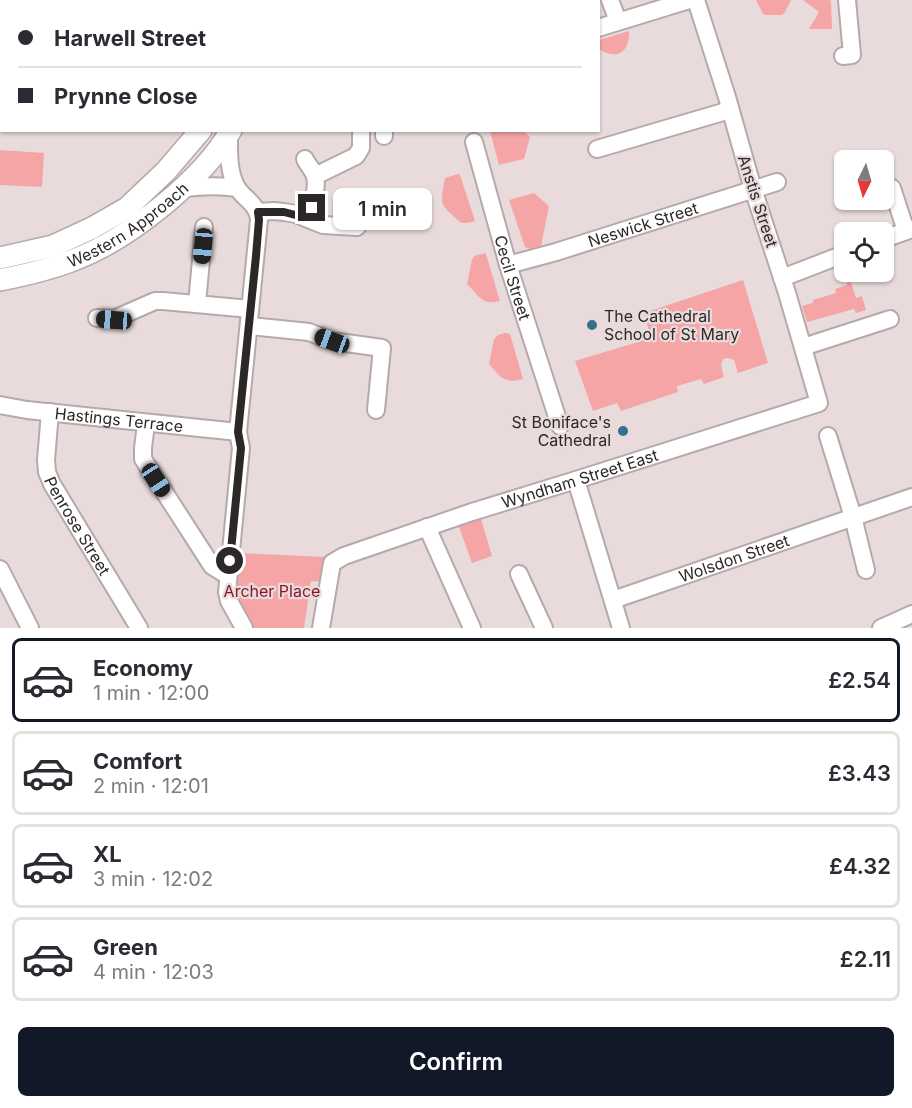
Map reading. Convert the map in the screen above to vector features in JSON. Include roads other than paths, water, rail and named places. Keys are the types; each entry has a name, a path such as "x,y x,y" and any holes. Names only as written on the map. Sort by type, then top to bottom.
{"main road":[{"name":"Western Approach","path":"0,258 53,246 93,228 127,208 166,171 199,132"},
{"name":"Western Approach","path":"0,280 76,259 134,228 184,188 230,133"}],"street":[{"path":"610,0 618,21"},
{"path":"600,27 689,0"},
{"name":"Anstis Street","path":"696,0 819,403"},
{"path":"843,56 852,55 847,0"},
{"path":"606,152 730,110"},
{"path":"315,176 356,156 361,148 361,132"},
{"path":"230,133 231,174 237,188 258,212 250,326 238,432 241,448 227,592 229,601 244,628"},
{"name":"Cecil Street","path":"474,142 551,418"},
{"path":"305,159 315,176 312,208 307,218"},
{"name":"Neswick Street","path":"508,265 777,182"},
{"path":"184,188 222,185 237,188"},
{"path":"894,193 909,230 894,235"},
{"path":"258,212 284,212 323,225 357,227"},
{"path":"197,304 204,227"},
{"path":"782,278 834,258"},
{"path":"97,318 114,320 155,301 250,309"},
{"path":"803,347 890,319"},
{"path":"250,326 309,332 332,341 382,348 376,410"},
{"name":"Wyndham Street East","path":"321,628 333,563 344,556 494,505 819,403"},
{"name":"Hastings Terrace","path":"0,405 146,424 238,432"},
{"name":"Penrose Street","path":"50,412 47,472 139,628"},
{"path":"146,424 143,459 212,566 228,576"},
{"path":"828,436 853,517 866,570"},
{"path":"576,480 621,628"},
{"name":"Wolsdon Street","path":"613,600 912,497"},
{"path":"427,527 472,628"},
{"path":"0,569 30,628"},
{"path":"519,574 544,628"},
{"path":"881,628 912,614"}],"place":[{"name":"The Cathedral School of St Mary","path":"592,325"},
{"name":"St Boniface's Cathedral","path":"623,431"}],"park label":[{"name":"Archer Place","path":"272,591"}]}
